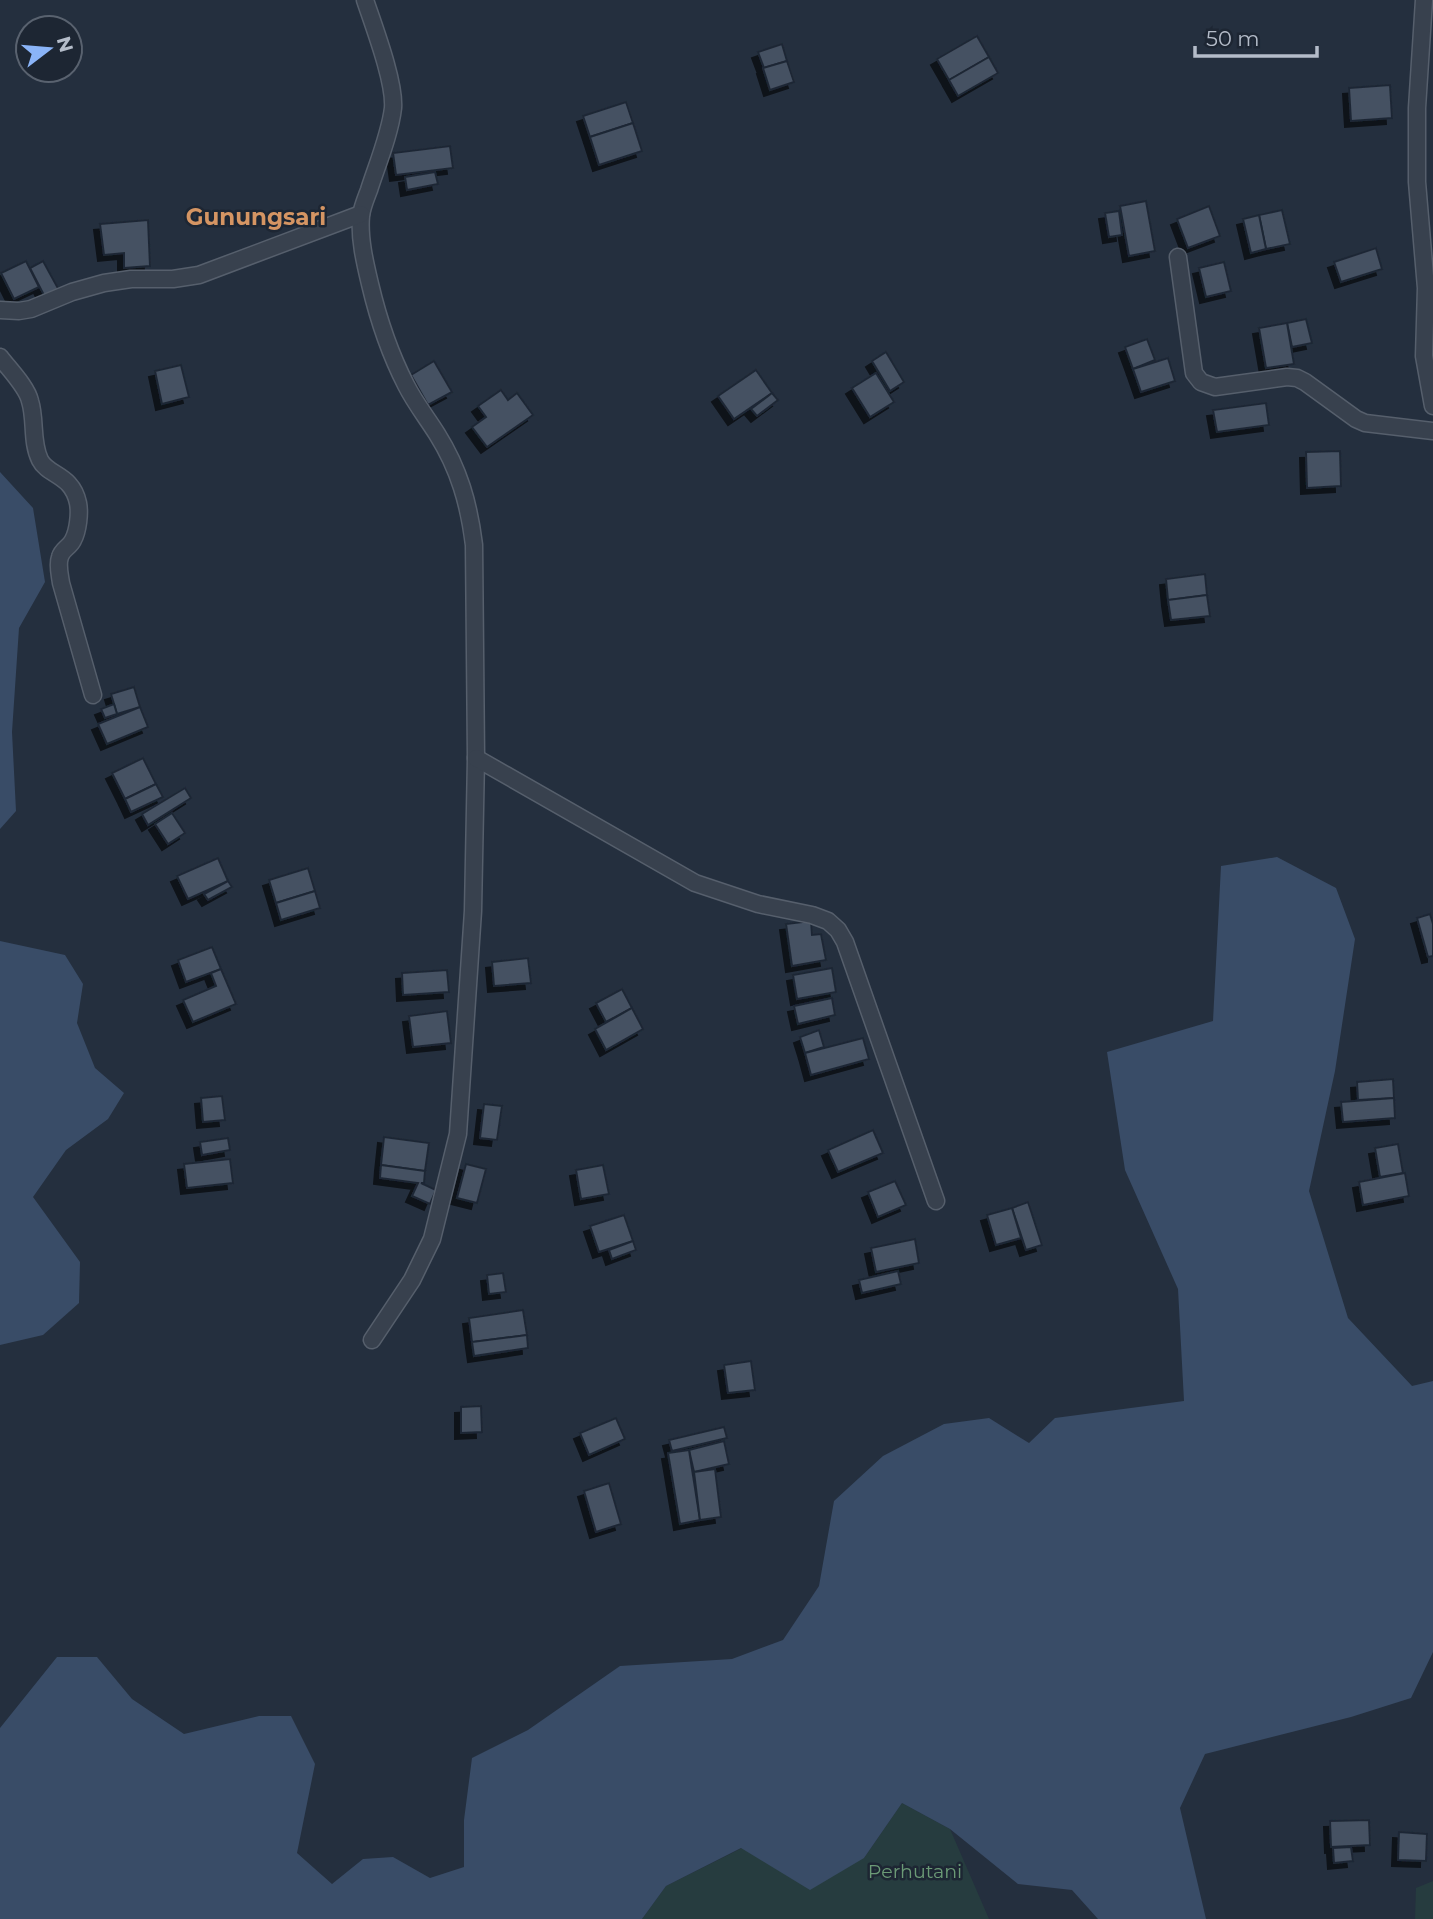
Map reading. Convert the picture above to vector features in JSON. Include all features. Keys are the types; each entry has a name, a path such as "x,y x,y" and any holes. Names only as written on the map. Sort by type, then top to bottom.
{"street":[{"path":"365,0 390,81 393,111 361,214 362,240 370,285 383,330 404,382 437,434 466,495 474,545 476,758 473,911 458,1134 432,1239 412,1280 372,1340"},
{"path":"1424,0 1417,108 1417,182 1426,288 1424,356 1433,406"},
{"path":"0,310 31,309 104,282 199,275 361,214"},
{"path":"1178,257 1194,373 1201,383 1215,387 1297,378 1365,424 1433,431"},
{"path":"0,357 30,401 42,464 64,478 78,504 78,523 73,541 62,552 59,566 61,583 93,695"},
{"path":"476,758 695,883 758,904 812,915 828,921 838,930 845,942 936,1200"}],"green space":[{"name":"Perhutani","path":"902,1803 950,1829 989,1919 642,1919 666,1886 742,1848 864,1858"},
{"path":"1433,1881 1433,1919 1415,1919 1416,1888"}],"water":[{"path":"0,472 33,508 45,582 19,628 12,732 16,811 0,829"},
{"path":"1277,857 1336,888 1355,939 1335,1071 1309,1191 1348,1318 1412,1386 1433,1381 1433,1652 1411,1698 1351,1717 1205,1754 1180,1808 1206,1919 1098,1919 1072,1890 1018,1884 950,1829 902,1803 864,1858 810,1890 741,1848 666,1886 642,1919 0,1919 0,1728 57,1657 97,1657 132,1699 184,1734 259,1716 291,1716 315,1764 297,1853 332,1884 363,1859 393,1857 430,1878 464,1867 464,1820 472,1758 528,1730 620,1666 732,1659 783,1640 819,1586 834,1501 883,1456 944,1424 989,1418 1029,1443 1055,1418 1184,1401 1178,1289 1125,1170 1107,1052 1213,1021 1221,866"},
{"path":"0,941 65,955 83,984 77,1023 95,1068 124,1093 108,1119 66,1150 33,1197 80,1262 79,1303 43,1335 0,1345"}],"building":[{"path":"977,36 989,57 949,80 937,59"},
{"path":"782,44 787,61 764,68 758,52"},
{"path":"989,57 998,73 958,96 949,80"},
{"path":"787,61 794,82 770,90 763,68"},
{"path":"1390,85 1392,118 1351,121 1349,88"},
{"path":"626,102 633,123 590,137 583,116"},
{"path":"633,123 642,151 599,165 590,137"},
{"path":"450,146 453,168 396,175 393,153"},
{"path":"435,172 438,184 407,190 405,177"},
{"path":"1146,201 1155,251 1129,256 1120,206"},
{"path":"1209,206 1220,236 1188,248 1177,219"},
{"path":"1282,210 1290,244 1266,249 1259,215"},
{"path":"1119,211 1122,235 1109,237 1105,213"},
{"path":"1259,215 1266,249 1251,253 1243,219"},
{"path":"148,220 150,266 124,268 124,253 104,255 100,224"},
{"path":"1376,248 1382,269 1341,282 1334,262"},
{"path":"26,261 39,287 14,299 1,273"},
{"path":"43,261 60,292 46,299 30,268"},
{"path":"1224,262 1231,291 1206,297 1199,268"},
{"path":"1306,319 1312,343 1292,347 1287,323"},
{"path":"1287,323 1294,364 1266,368 1259,328"},
{"path":"1147,339 1155,360 1133,369 1125,347"},
{"path":"886,352 904,382 890,391 872,361"},
{"path":"1168,358 1175,381 1141,392 1133,369"},
{"path":"434,361 452,392 428,405 411,375"},
{"path":"181,365 189,397 162,404 155,371"},
{"path":"756,370 772,393 734,419 718,396"},
{"path":"876,373 894,402 870,417 852,388"},
{"path":"501,390 508,400 517,393 533,415 487,447 472,427 486,417 478,406"},
{"path":"772,393 778,400 757,416 751,409"},
{"path":"1266,403 1269,425 1217,432 1213,410"},
{"path":"1340,451 1341,486 1307,488 1306,452"},
{"path":"1205,574 1207,595 1168,600 1166,579"},
{"path":"1207,595 1210,616 1171,620 1168,600"},
{"path":"134,687 140,707 117,714 111,694"},
{"path":"114,704 117,714 105,718 101,709"},
{"path":"140,707 148,727 107,744 98,724"},
{"path":"143,758 156,784 125,799 112,773"},
{"path":"156,784 163,797 131,812 125,799"},
{"path":"185,788 191,798 148,825 142,814"},
{"path":"172,813 185,833 168,844 155,824"},
{"path":"218,858 228,881 188,899 177,876"},
{"path":"308,868 315,891 276,903 269,880"},
{"path":"228,881 232,887 208,900 204,894"},
{"path":"315,891 320,908 281,920 276,903"},
{"path":"1430,914 1433,924 1433,956 1428,957 1417,918"},
{"path":"811,921 812,935 821,934 826,960 792,966 786,924"},
{"path":"212,947 221,969 186,982 178,960"},
{"path":"528,958 531,983 494,986 492,962"},
{"path":"832,968 836,992 797,999 793,975"},
{"path":"221,969 236,1004 193,1022 183,1000 216,986 211,973"},
{"path":"447,970 449,992 403,995 402,973"},
{"path":"622,989 632,1008 606,1022 596,1003"},
{"path":"832,998 835,1015 798,1024 794,1006"},
{"path":"632,1008 643,1029 606,1050 595,1029"},
{"path":"447,1011 451,1043 413,1047 409,1016"},
{"path":"819,1030 824,1047 805,1053 800,1037"},
{"path":"863,1038 869,1059 811,1075 805,1053"},
{"path":"1393,1079 1394,1098 1358,1100 1357,1082"},
{"path":"222,1096 225,1120 203,1122 201,1098"},
{"path":"1394,1098 1395,1118 1343,1122 1341,1102"},
{"path":"484,1104 502,1106 497,1140 480,1138"},
{"path":"873,1130 883,1153 838,1172 828,1150"},
{"path":"384,1137 429,1143 425,1171 381,1165"},
{"path":"228,1138 230,1150 202,1155 200,1142"},
{"path":"1398,1144 1403,1173 1380,1177 1375,1148"},
{"path":"230,1159 233,1183 187,1188 184,1164"},
{"path":"466,1164 486,1169 477,1203 457,1198"},
{"path":"381,1165 425,1171 424,1183 421,1183 436,1190 430,1204 412,1196 418,1183 380,1178"},
{"path":"603,1165 609,1194 581,1199 576,1170"},
{"path":"1405,1173 1409,1196 1363,1205 1359,1182"},
{"path":"895,1181 906,1205 878,1217 868,1192"},
{"path":"1028,1202 1042,1245 1026,1250 1012,1208"},
{"path":"1012,1208 1021,1238 996,1245 987,1215"},
{"path":"624,1215 633,1241 599,1252 590,1226"},
{"path":"915,1239 919,1263 876,1272 871,1248"},
{"path":"633,1241 636,1250 612,1259 609,1250"},
{"path":"898,1271 901,1284 862,1293 859,1280"},
{"path":"503,1273 506,1292 489,1294 487,1275"},
{"path":"523,1310 527,1335 472,1342 469,1318"},
{"path":"527,1335 528,1348 474,1356 472,1342"},
{"path":"751,1361 755,1390 728,1393 724,1365"},
{"path":"481,1406 482,1432 461,1433 461,1407"},
{"path":"616,1418 625,1439 589,1455 580,1433"},
{"path":"724,1427 727,1438 672,1451 669,1440"},
{"path":"724,1441 729,1464 694,1472 689,1450"},
{"path":"689,1450 700,1520 680,1524 668,1453"},
{"path":"715,1469 721,1517 700,1520 694,1472"},
{"path":"609,1483 621,1524 596,1532 584,1491"},
{"path":"1369,1820 1370,1845 1331,1847 1330,1821"},
{"path":"1399,1832 1427,1834 1426,1861 1398,1860"},
{"path":"1351,1847 1353,1861 1334,1863 1333,1848"}],"district":[{"name":"Gunungsari","path":"256,217"}]}
